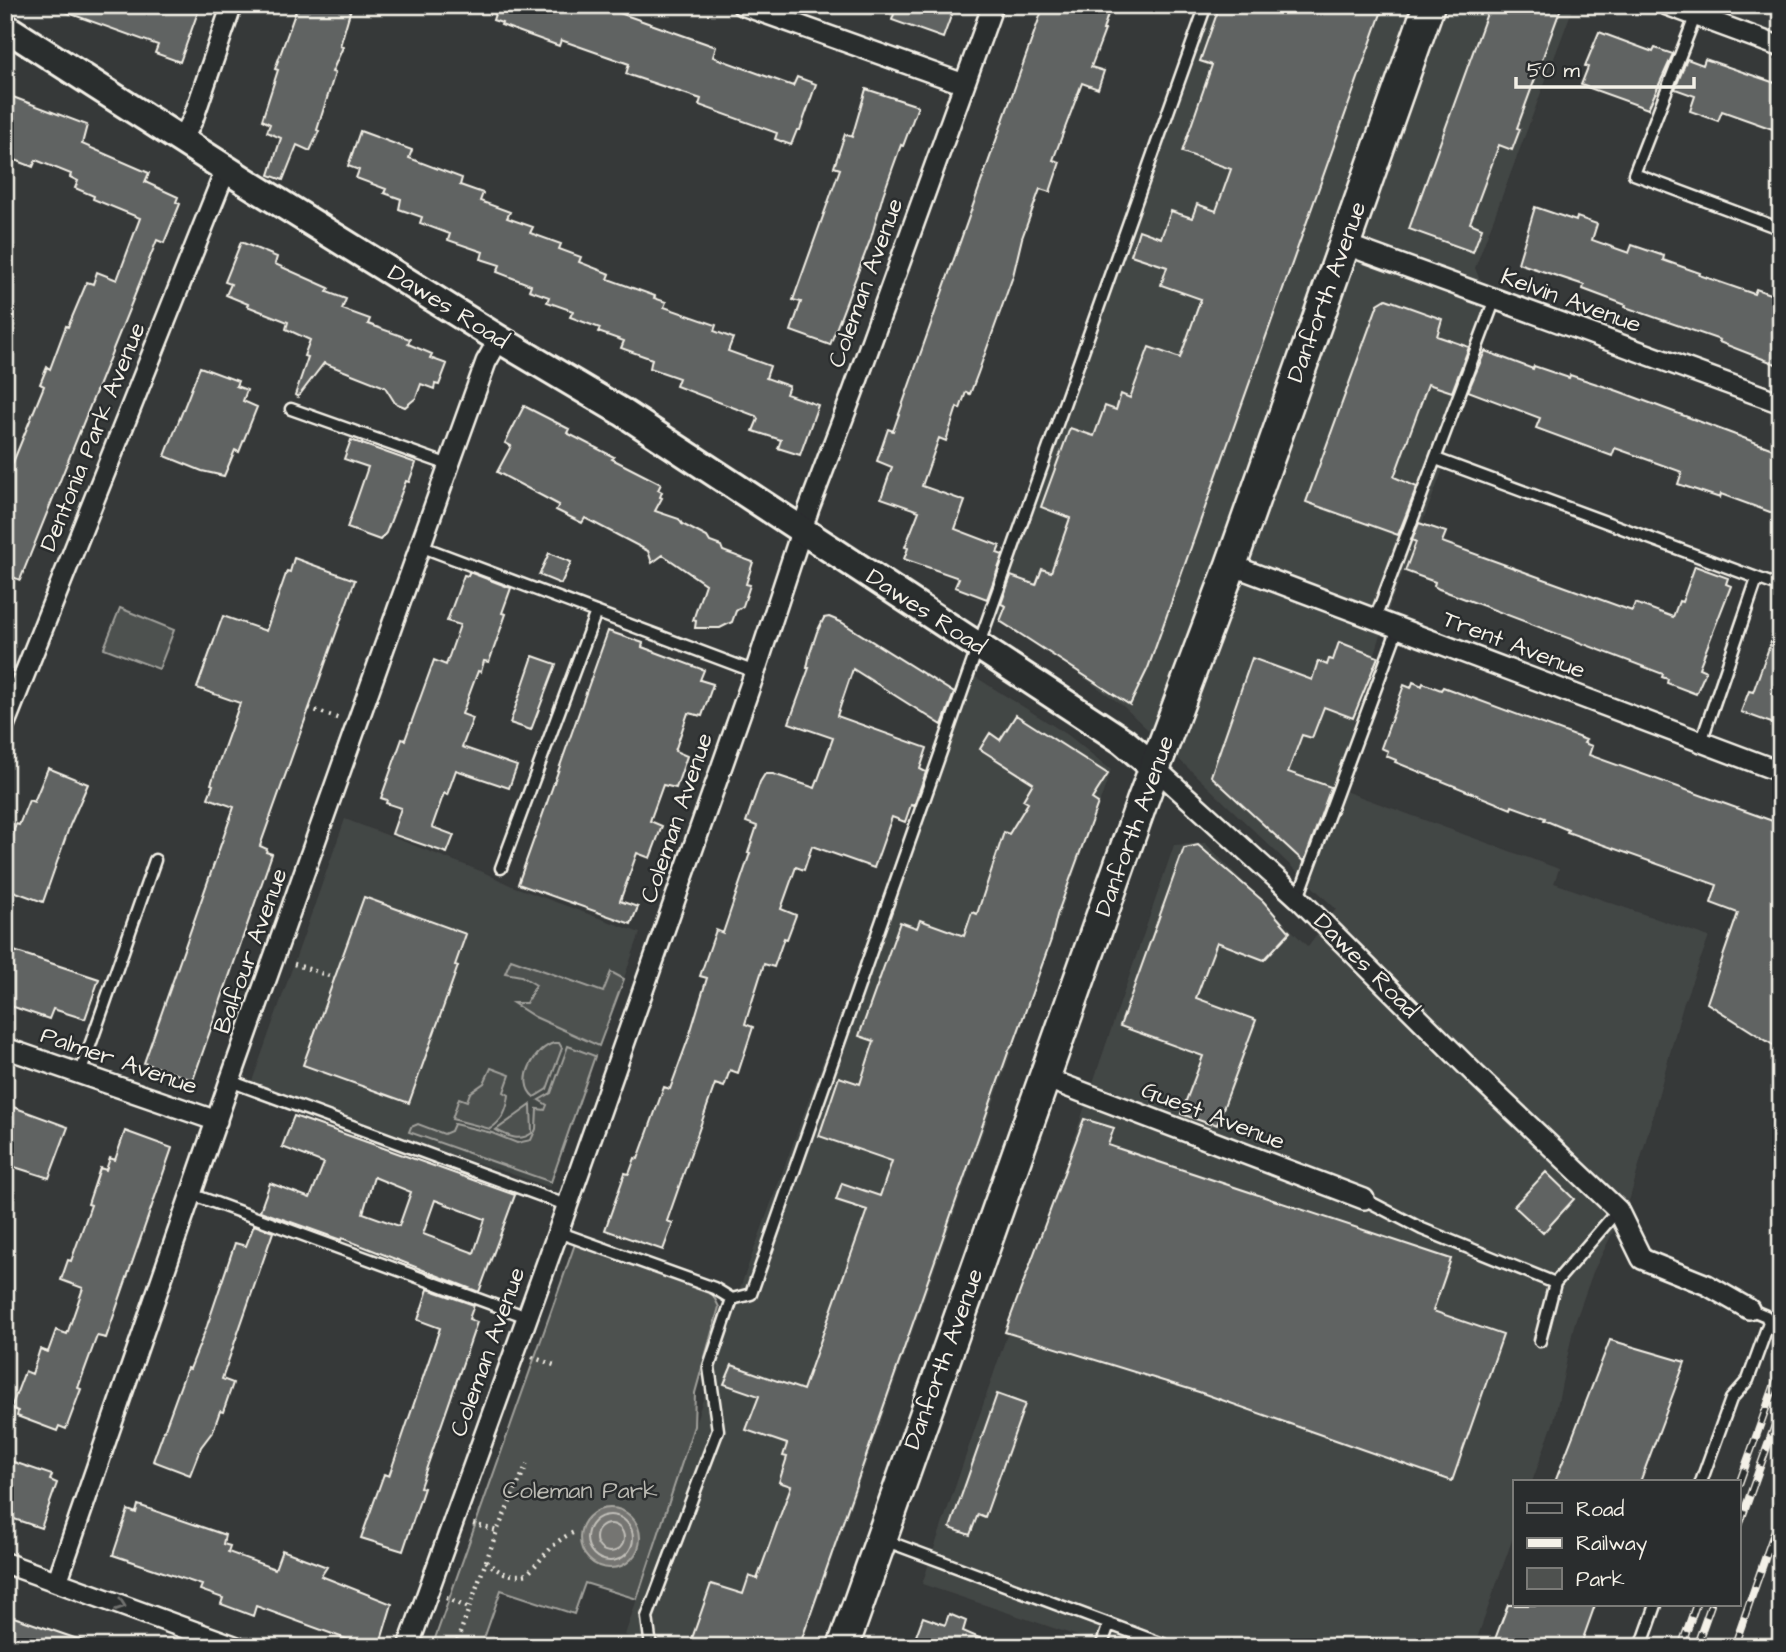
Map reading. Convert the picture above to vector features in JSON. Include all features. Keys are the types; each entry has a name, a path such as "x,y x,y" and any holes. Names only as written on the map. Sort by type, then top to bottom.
{"main road":[{"name":"Danforth Avenue","path":"843,1647 1429,5"}],"street":[{"path":"182,140 193,119 232,5"},
{"path":"742,5 964,84"},
{"name":"Coleman Avenue","path":"408,1647 558,1232 755,672 801,531 993,5"},
{"path":"1667,5 1781,47"},
{"name":"Dawes Road","path":"5,27 226,169 499,339 622,412 1123,741 1298,898 1485,1084 1618,1210 1642,1259 1707,1285 1749,1309"},
{"name":"Dentonia Park Avenue","path":"5,723 226,169"},
{"name":"Kelvin Avenue","path":"1344,244 1781,404"},
{"name":"Balfour Avenue","path":"57,1582 230,1081 420,546 486,362 499,339"},
{"name":"Trent Avenue","path":"1230,565 1781,772"},
{"name":"Palmer Avenue","path":"5,1048 217,1121"},
{"name":"Guest Avenue","path":"1045,1079 1364,1199"},
{"path":"5,1563 237,1647"}],"lane":[{"path":"558,1232 714,1288 732,1298 751,1294 1206,5"},
{"path":"1695,17 1634,174 1781,229"},
{"path":"1375,619 1495,299"},
{"path":"291,410 449,465"},
{"path":"1436,459 1781,587"},
{"path":"420,546 755,672"},
{"path":"1701,743 1757,579"},
{"path":"501,868 596,612"},
{"path":"1298,898 1398,628"},
{"path":"80,1074 155,860"},
{"path":"230,1081 566,1205"},
{"path":"191,1194 527,1317"},
{"path":"1364,1199 1422,1229 1555,1283"},
{"path":"1540,1341 1555,1283 1618,1210"},
{"path":"652,1647 647,1617 719,1430 709,1367 732,1298"},
{"path":"1702,1480 1731,1399 1748,1380 1769,1322 1766,1317 1749,1309"},
{"path":"881,1538 1171,1647"},
{"path":"1641,1647 1656,1606"},
{"path":"1101,1647 1109,1624"}],"path":[{"path":"309,708 340,719"},
{"path":"290,963 335,978"},
{"path":"531,1356 554,1365 557,1362"},
{"path":"455,1647 497,1531 527,1464"},
{"path":"472,1524 497,1531"},
{"path":"486,1561 503,1574 527,1574 551,1546 563,1536 575,1532"},
{"path":"445,1598 469,1608"}],"shaded area":[{"path":"1202,5 1574,5 1475,268 1495,318 1447,445 1442,472 1391,602 1337,777 1339,789 1559,869 1554,883 1709,937 1684,1002 1630,1198 1593,1272 1574,1325 1554,1421 1533,1480 1513,1480 1513,1538 1474,1647 1110,1647 922,1584 1174,845 1205,843 1308,947 1336,909 1122,705 984,606"},
{"path":"966,671 1068,735 1111,770 801,1647 644,1647 645,1643 625,1635 740,1288"},
{"path":"345,819 483,872 512,886 640,933 550,1187 250,1087"}],"green space":[{"path":"120,608 174,630 159,669 104,648"},
{"path":"511,959 603,992 611,972 624,979 599,1046 535,1017 513,1003 526,1003 536,985 521,976 505,973"},
{"path":"559,1043 562,1048 547,1089 534,1097 526,1083 530,1066 540,1051"},
{"path":"568,1046 595,1056 551,1182 409,1132 411,1127 418,1124 444,1134 451,1131 454,1124 492,1133 517,1143 531,1140 536,1129 537,1109 545,1110 547,1105 539,1100 551,1093"},
{"path":"491,1068 510,1075 504,1092 509,1095 508,1101 501,1119 490,1129 452,1119 459,1098 467,1101 470,1093 484,1083"},
{"path":"531,1105 532,1133 514,1137 496,1130"},
{"name":"Coleman Park","path":"575,1244 707,1291 713,1295 719,1307 695,1393 694,1426 637,1599 585,1583 574,1614 501,1590 481,1647 432,1647"}],"water":[{"path":"604,1508 616,1508 635,1521 640,1538 638,1550 627,1563 616,1568 604,1568 585,1555 580,1544 580,1532 593,1513"}],"building":[{"path":"55,5 189,5 199,9 180,62 155,53 158,45 54,8"},
{"path":"298,5 352,5 340,46 343,47 332,72 335,73 317,130 319,131 310,151 297,145 283,180 269,175 281,138 267,132 270,124 262,120 278,70 275,69"},
{"path":"498,5 597,5 716,47 713,57 793,86 797,77 816,84 800,130 797,130 791,145 775,139 777,133 699,105 701,99 626,74 629,64 561,40 559,46 501,25 502,23 493,20"},
{"path":"897,5 955,5 943,38 892,20"},
{"path":"1044,5 1084,5 1108,14 1091,67 1104,71 1098,89 1082,83 1053,160 1060,162 1050,192 1040,189 1022,238 1013,276 970,394 966,392 960,409 957,407 946,441 939,438 922,486 965,501 955,529 1000,546 997,553 1003,555 987,599 955,587 959,578 904,559 908,548 905,547 919,511 881,498 892,467 877,461 888,429 893,431"},
{"path":"1220,5 1384,5 1148,668 1130,705 1000,621 1006,606 1001,604 1011,576 1036,585 1042,569 1051,572 1070,518 1041,507 1070,428 1094,436 1105,406 1116,410 1121,394 1130,398 1149,347 1180,358 1201,299 1161,285 1167,267 1131,255 1139,230 1161,238 1171,211 1192,218 1197,204 1216,211 1231,169 1182,152 1212,65 1200,61"},
{"path":"1490,5 1562,5 1517,128 1520,129 1512,150 1499,145 1470,223 1482,228 1473,252 1409,229"},
{"path":"1599,32 1653,52 1655,48 1673,54 1648,109 1581,85 1588,67 1585,66"},
{"path":"1687,59 1703,65 1705,59 1781,85 1781,132 1722,111 1718,121 1690,111 1695,96 1675,89"},
{"path":"866,89 918,106 903,146 901,145 871,238 830,345 791,331 801,302 793,300 840,169 834,167 845,134 852,137"},
{"path":"5,94 87,125 82,144 149,173 145,182 178,197 176,202 180,204 164,243 157,240 20,580 5,574 5,482 44,386 40,384 47,367 50,369 66,326 68,327 87,282 93,284 97,272 117,280 140,218 93,199 94,196 75,188 78,181 70,177 71,174 36,160 33,167 5,156"},
{"path":"360,131 412,150 409,158 462,178 460,185 483,193 480,201 510,212 507,218 533,227 530,233 561,244 559,249 581,257 579,262 610,274 608,279 655,296 654,298 666,302 664,307 716,325 714,331 733,338 728,351 770,366 766,378 789,386 786,394 818,405 800,455 778,448 781,440 753,431 758,419 756,416 676,386 679,378 650,368 652,359 621,348 624,341 598,332 600,328 570,317 573,311 547,302 549,297 529,290 531,285 497,272 500,265 481,259 483,252 448,240 450,234 420,223 422,217 399,209 401,199 384,193 386,189 356,178 359,170 348,166"},
{"path":"1535,207 1576,221 1577,217 1597,224 1592,240 1629,253 1632,245 1664,256 1663,260 1700,273 1699,275 1754,294 1756,289 1781,298 1781,366 1719,342 1720,340 1625,307 1626,305 1583,289 1584,285 1518,263"},
{"path":"241,242 277,257 275,264 329,288 327,292 346,299 342,309 370,319 368,324 410,339 408,344 432,354 430,358 447,364 439,385 435,384 434,389 421,384 416,398 405,407 395,403 385,387 324,363 298,397 295,395 308,357 304,356 310,340 286,329 288,322 226,295 231,284 225,282"},
{"path":"1386,299 1442,319 1437,336 1469,347 1452,392 1428,384 1394,477 1417,487 1398,535 1306,502 1378,304"},
{"path":"1485,351 1533,369 1534,366 1569,378 1570,375 1618,391 1781,452 1781,516 1721,494 1720,498 1678,484 1682,472 1646,459 1615,448 1612,456 1536,428 1540,418 1468,391"},
{"path":"200,367 238,381 236,386 247,390 243,401 257,407 239,452 235,450 224,476 202,471 165,456"},
{"path":"524,406 569,429 567,433 614,457 612,459 661,484 658,490 662,492 662,498 655,511 679,519 682,524 707,537 710,542 721,546 723,551 753,562 746,584 750,585 743,606 736,611 732,622 720,628 695,628 696,621 693,620 705,584 663,555 652,563 648,551 585,518 582,523 556,510 559,505 497,472 511,446 505,443"},
{"path":"351,440 416,463 409,482 406,481 386,533 380,540 347,528 368,467 344,459"},
{"path":"1419,523 1446,532 1442,542 1632,611 1635,603 1673,617 1679,601 1682,602 1695,566 1728,578 1726,584 1731,586 1699,668 1706,671 1696,694 1667,683 1668,679 1662,677 1663,674 1439,589 1434,586 1435,582 1405,571 1416,542 1412,540"},
{"path":"549,553 571,562 561,584 539,575"},
{"path":"294,558 355,580 260,846 272,854 193,1080 144,1063 234,807 208,798 240,703 197,688 223,616 266,631"},
{"path":"469,572 511,588 502,613 506,614 489,662 484,661 481,672 478,671 462,714 473,718 462,747 517,766 509,788 456,770 447,795 444,793 432,827 454,835 447,853 392,834 401,808 386,803 387,800 381,798 434,660 446,665 460,625 447,621 464,575 468,576"},
{"path":"829,617 954,693 942,725 853,669 837,716 927,748 920,769 926,772 914,806 911,805 905,822 892,817 874,868 812,846 804,870 796,867 781,909 796,915 774,967 764,964 745,1024 753,1027 738,1073 730,1070 724,1087 715,1084 667,1221 673,1223 663,1250 605,1230 625,1173 629,1174 635,1158 638,1159 664,1087 670,1089 689,1037 707,978 700,976 716,930 723,933 750,853 757,826 746,822 760,782 765,774 773,774 815,788 833,738 789,723 809,668 810,653 817,632 824,618"},
{"path":"1779,620 1781,705 1774,724 1741,712 1749,691 1753,692"},
{"path":"608,631 704,670 700,680 713,684 702,716 688,713 675,751 687,756 676,788 663,785 650,821 662,826 650,858 637,853 620,901 638,907 631,924 518,884"},
{"path":"1339,642 1378,657 1353,718 1324,707 1312,738 1302,735 1288,772 1331,787 1304,862 1211,776 1252,658 1312,680 1318,661 1327,665 1329,659 1333,660"},
{"path":"533,656 556,664 531,730 510,723"},
{"path":"1413,682 1441,690 1443,687 1586,740 1584,743 1592,746 1589,755 1781,824 1781,1050 1707,1003 1738,913 1711,903 1717,885 1567,832 1568,830 1544,820 1545,818 1512,806 1511,809 1386,756 1388,751 1381,748 1404,685 1411,688"},
{"path":"1016,715 1108,774 1092,799 1098,803 1057,915 1051,940 1014,1043 1009,1050 799,1647 689,1647 711,1584 743,1594 749,1576 757,1579 791,1486 779,1482 787,1457 783,1456 787,1444 746,1430 759,1396 724,1384 732,1365 803,1390 867,1210 836,1200 842,1183 880,1196 892,1161 819,1136 839,1077 860,1084 874,1041 859,1036 900,922 917,928 920,920 964,936 972,912 977,914 1004,832 1009,834 1028,803 1023,800 1033,783 980,749 990,733 1000,740"},
{"path":"48,768 88,784 70,825 43,902 5,888 5,853 16,824 19,825 29,800 34,802"},
{"path":"1198,845 1263,901 1290,932 1264,960 1217,942 1196,998 1256,1020 1217,1125 1181,1114 1203,1056 1120,1026 1184,848"},
{"path":"364,897 466,934 455,965 458,966 409,1103 303,1065"},
{"path":"5,948 99,979 85,1019 53,1009 49,1019 5,1004"},
{"path":"5,1104 68,1127 49,1178 5,1164"},
{"path":"294,1116 515,1195 479,1292 342,1238 341,1240 260,1211 270,1183 310,1198 324,1163 282,1147","holes":["374,1177 411,1192 399,1226 363,1213","435,1200 485,1219 474,1253 423,1234"]},
{"path":"1084,1119 1114,1128 1108,1145 1451,1259 1433,1311 1503,1335 1452,1481 1199,1392 1005,1332"},
{"path":"125,1131 172,1148 106,1338 97,1336 66,1429 59,1426 57,1431 17,1416 18,1411 11,1408 25,1371 32,1374 40,1349 48,1352 56,1330 67,1334 83,1288 61,1280 68,1260 71,1261 91,1205 88,1204 100,1168 106,1170 110,1158 115,1160"},
{"path":"1546,1172 1574,1199 1543,1233 1514,1206"},
{"path":"254,1225 273,1232 222,1379 233,1383 223,1412 220,1411 213,1431 201,1447 190,1475 153,1461 187,1368 190,1369 207,1326 235,1243 246,1246"},
{"path":"428,1289 474,1305 469,1319 477,1322 420,1487 424,1488 403,1551 361,1538 384,1474 389,1476 440,1328 418,1320"},
{"path":"1610,1340 1685,1362 1641,1480 1556,1480"},
{"path":"997,1394 1025,1404 985,1517 978,1514 970,1535 950,1528"},
{"path":"5,1459 52,1475 50,1480 57,1483 41,1528 5,1516"},
{"path":"138,1505 225,1535 223,1544 230,1546 228,1552 275,1569 282,1550 327,1567 321,1576 392,1604 379,1647 368,1647 256,1606 253,1616 221,1604 223,1598 200,1590 202,1585 113,1555 128,1510 136,1513"},
{"path":"1508,1605 1595,1606 1580,1647 1492,1647"},
{"path":"5,1614 89,1643 88,1647 5,1647"},
{"path":"949,1614 966,1621 963,1631 1000,1647 912,1647 923,1617 945,1625"}],"railway":[{"path":"1740,1481 1781,1367"},
{"path":"1740,1523 1781,1408"},
{"path":"1734,1647 1781,1513"},
{"path":"1681,1647 1696,1606"},
{"path":"1696,1647 1711,1606"}]}
